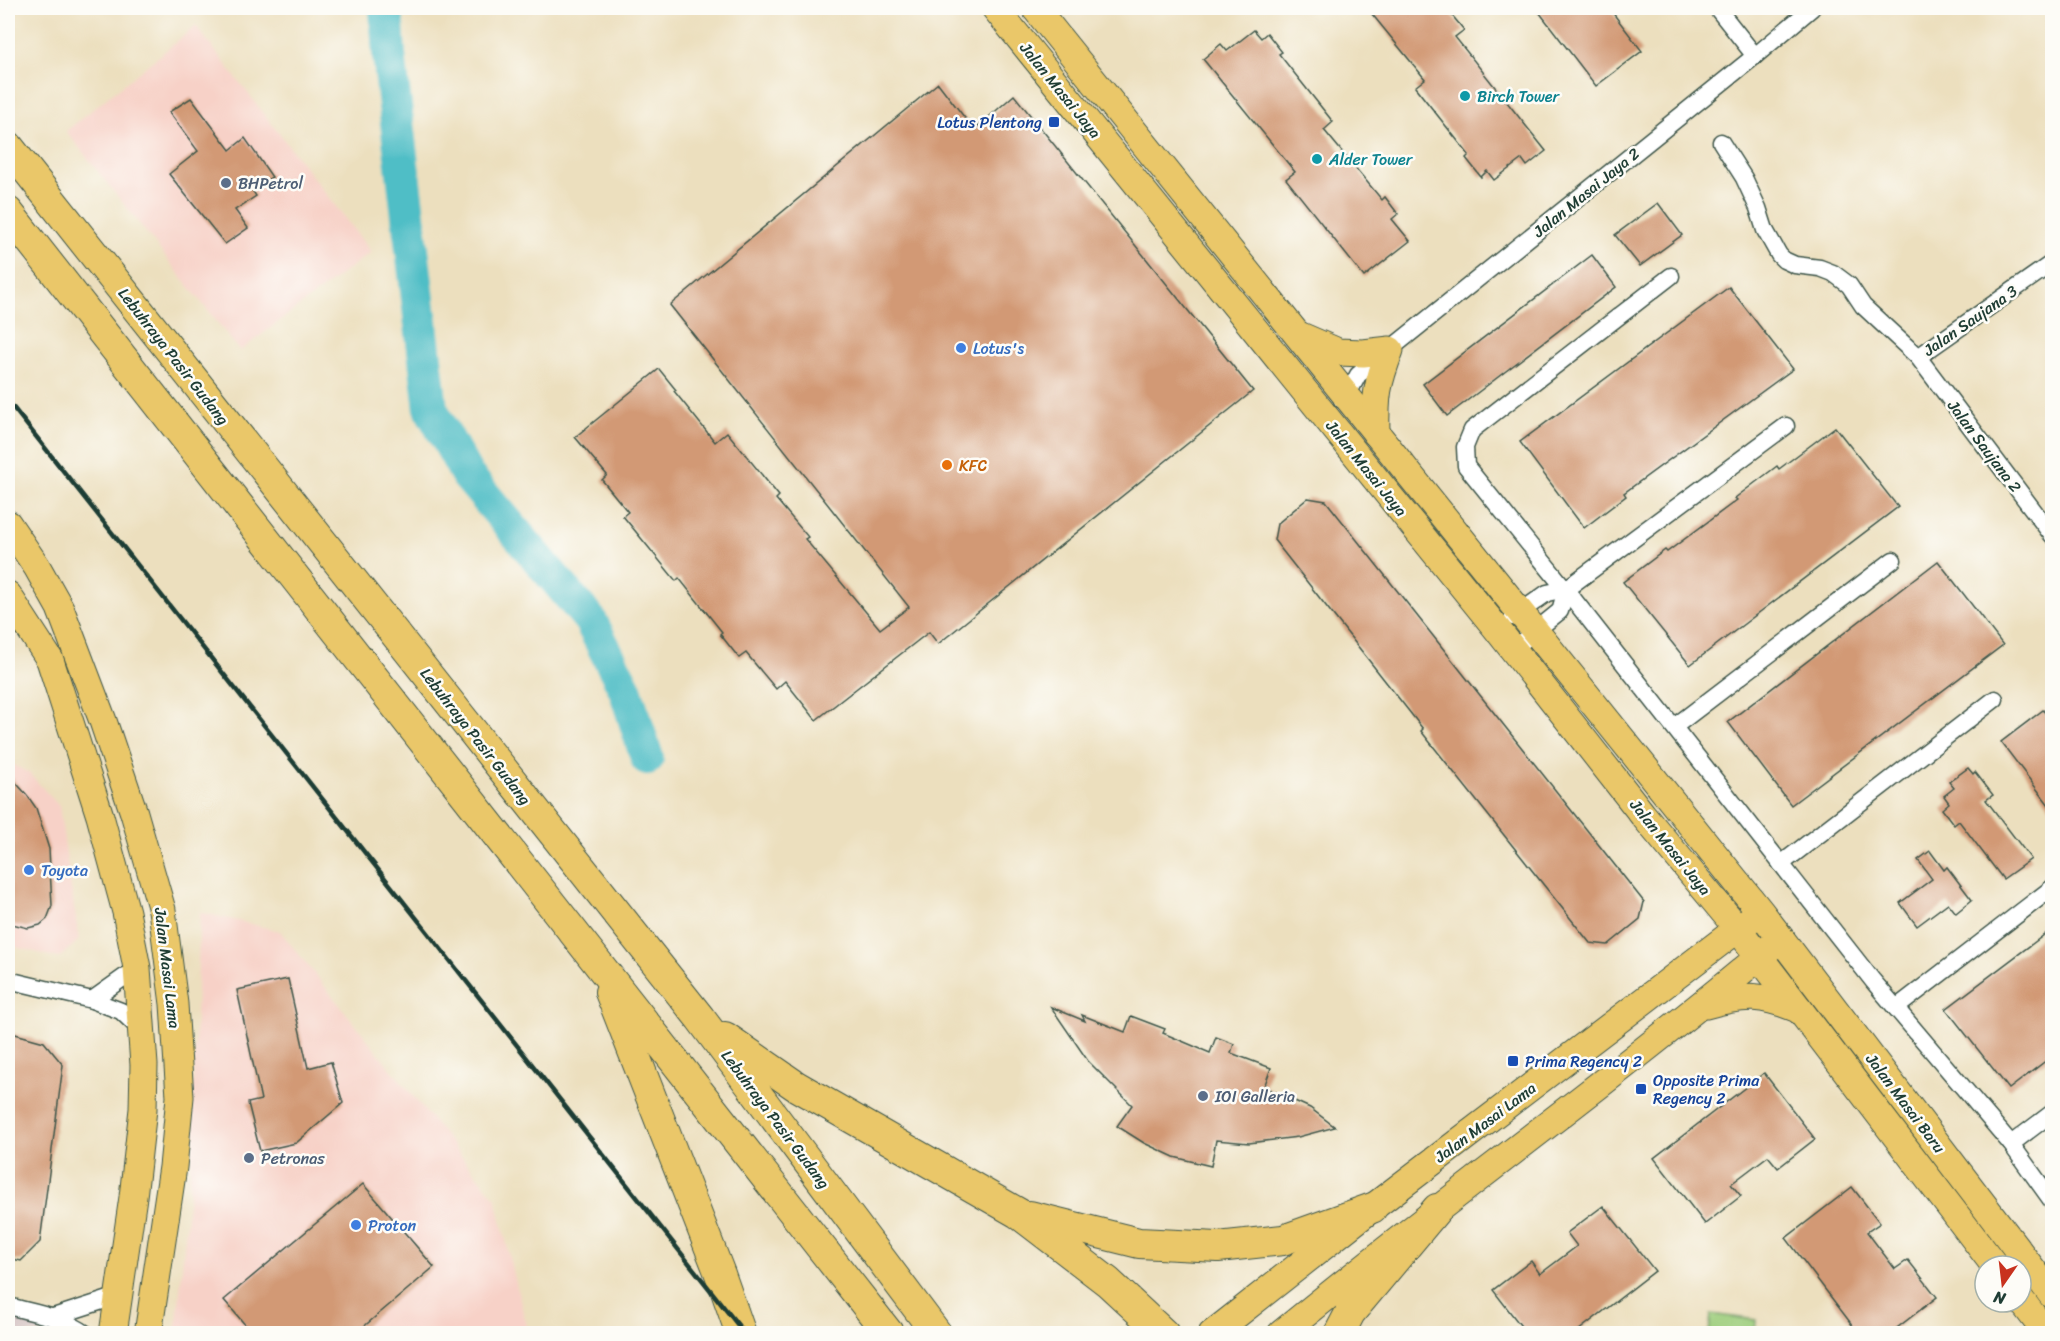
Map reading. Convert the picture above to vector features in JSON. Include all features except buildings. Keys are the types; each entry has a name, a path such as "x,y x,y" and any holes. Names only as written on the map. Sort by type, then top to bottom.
{"highway":[{"name":"Lebuhraya Pasir Gudang","path":"8,146 700,1018 937,1334"},
{"path":"8,212 890,1334"},
{"path":"597,961 720,1274 741,1334"},
{"path":"700,1018 742,1050 796,1086 1018,1213 1108,1282 1164,1334"},
{"path":"1018,1213 1139,1243 1218,1247 1283,1240 1372,1208"},
{"path":"1339,1334 1350,1313 1437,1209"}],"main road":[{"name":"Jalan Masai Jaya","path":"995,8 1505,639 1643,815 1738,929"},
{"name":"Jalan Masai Jaya","path":"1035,8 1297,335 1346,383 1376,433 1760,911"},
{"path":"1297,335 1338,352 1363,353 1390,350 1379,379 1375,400 1376,433"},
{"name":"Jalan Masai Lama","path":"8,524 37,567 60,608 103,721 134,813 162,910 174,1005 180,1097 148,1334"},
{"name":"Jalan Masai Lama","path":"8,595 50,660 100,816 126,912 137,968 144,1065 143,1109 113,1334"},
{"path":"1687,967 1709,923 1711,907 1700,882"},
{"name":"Jalan Masai Lama","path":"1212,1334 1372,1208 1760,911"},
{"name":"Jalan Masai Baru","path":"1760,911 2052,1295"},
{"name":"Jalan Masai Baru","path":"1738,929 1986,1254"},
{"path":"1281,1334 1437,1209 1699,1006 1780,939"},
{"path":"1699,1006 1735,997 1756,996 1778,1000 1800,1010"},
{"path":"2032,1314 2047,1334"}],"street":[{"path":"1717,8 1755,56"},
{"name":"Jalan Masai Jaya 2","path":"1316,405 1390,350 1812,8"},
{"name":"Jalan Saujana 2","path":"1721,142 1744,178 1765,230 1779,255 1789,263 1826,270 1842,278 1849,285 1863,306 1918,357 2052,535"},
{"name":"Jalan Saujana 3","path":"1918,357 2052,263"},
{"path":"1671,276 1472,430 1465,447 1466,466 1566,589 1896,1008 2011,1144 2052,1201"},
{"name":"Jalan Masai Jaya 2","path":"1316,405 1346,383"},
{"path":"1505,639 1528,621 1547,592 1566,589 1786,426"},
{"path":"1674,727 1893,560"},
{"path":"1505,639 1528,621 1560,611 1566,589"},
{"path":"1781,864 1995,699"},
{"path":"1896,1008 2052,888"},
{"path":"92,1000 137,968"},
{"path":"8,980 92,1000 121,1011 142,1030"},
{"path":"2011,1144 2052,1113"},
{"path":"53,1317 118,1296"},
{"path":"8,1306 53,1317 72,1324 86,1334"}],"shaded area":[{"path":"196,26 371,252 240,351 66,131"},
{"path":"8,762 29,773 59,806 79,940 59,958 8,945"},
{"path":"200,912 280,931 496,1199 528,1333 176,1334 189,1194"},
{"path":"8,1314 53,1325 60,1333 8,1334"}],"green space":[{"path":"1711,1314 1756,1320 1755,1333 1709,1333"}],"waterway":[{"path":"386,8 389,55 431,409 467,475 590,620 625,689 647,758"}],"railway":[{"path":"8,401 745,1334"}],"place":[{"name":"Birch Tower","path":"1465,96"},
{"name":"Lotus Plentong","path":"1054,122"},
{"name":"Alder Tower","path":"1317,159"},
{"name":"BHPetrol","path":"226,183"},
{"name":"Lotus's","path":"961,348"},
{"name":"KFC","path":"947,465"},
{"name":"Toyota","path":"29,870"},
{"name":"Prima Regency 2","path":"1513,1061"},
{"name":"Opposite Prima Regency 2","path":"1641,1089"},
{"name":"IOI Galleria","path":"1203,1096"},
{"name":"Petronas","path":"249,1158"},
{"name":"Proton","path":"356,1225"}]}
